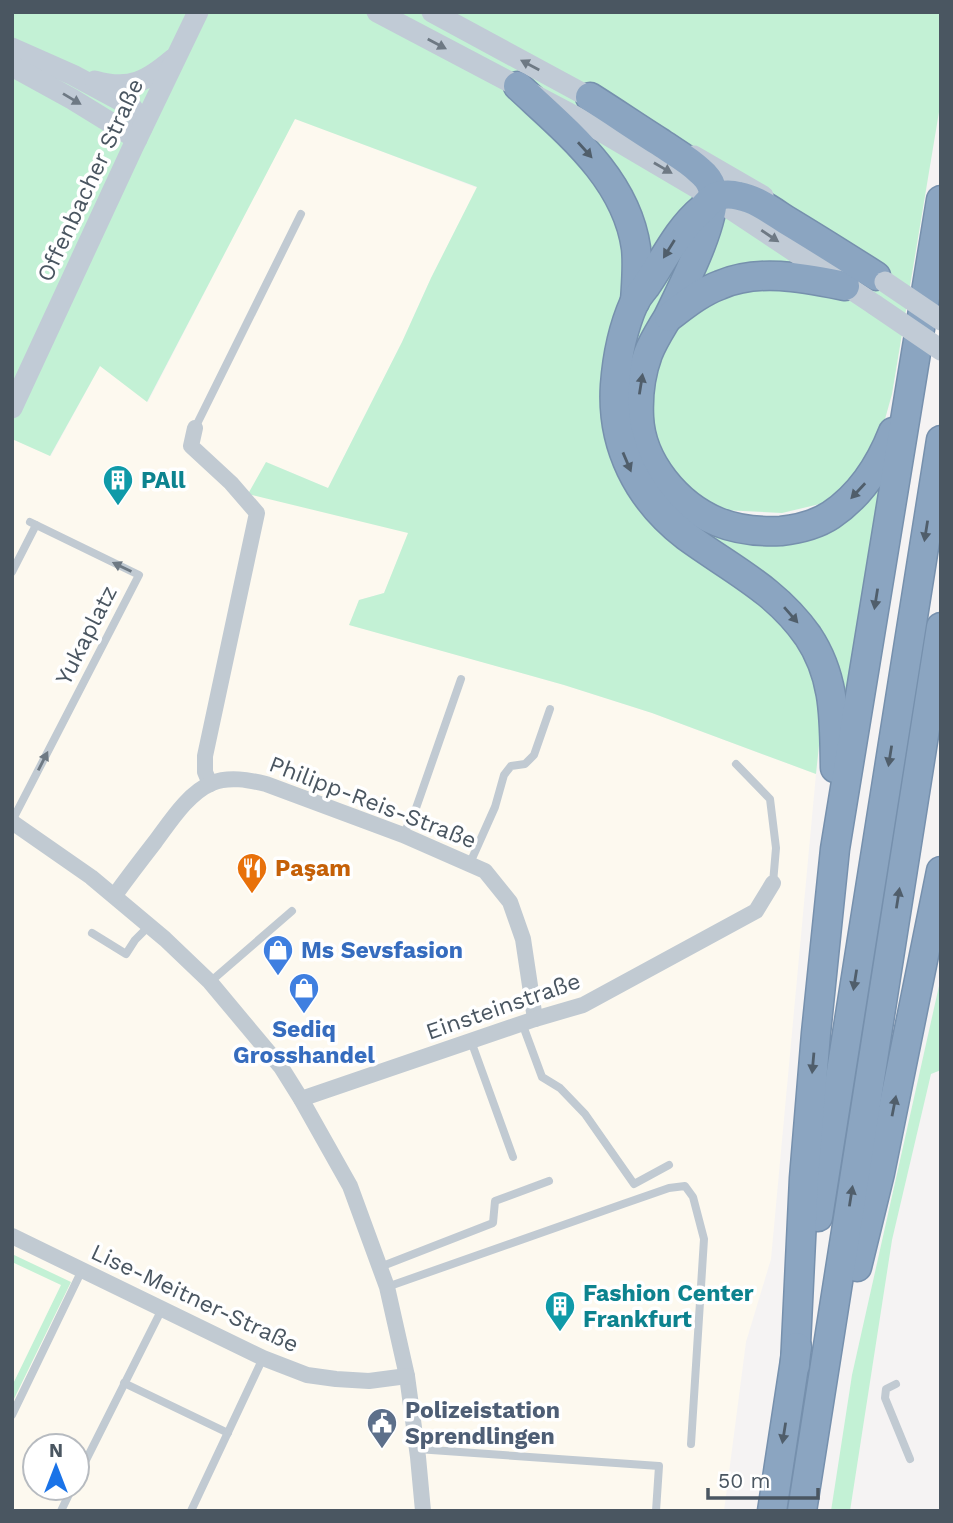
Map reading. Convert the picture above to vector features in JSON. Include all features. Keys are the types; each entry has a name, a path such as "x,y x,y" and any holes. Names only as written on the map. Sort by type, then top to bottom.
{"highway":[{"path":"518,86 580,144 597,164 620,200 636,248 635,302"},
{"path":"590,97 699,169 707,177 714,198 700,245 667,319 647,356 639,397 642,438 649,456 674,492 701,513 717,522 737,528 795,530 815,524 844,505 874,473 887,448 910,386"},
{"path":"835,849 832,702 828,677 816,649 797,622 771,596 737,569 686,535 661,514 640,488 623,453 618,433 615,414 616,375 625,332 635,302 677,236 692,217 714,198 732,195 753,201 813,235 880,279"},
{"path":"795,1365 804,1178 835,849 941,200"},
{"path":"667,319 702,293 747,277 780,276 845,286"},
{"path":"772,1511 941,440"},
{"path":"802,1511 941,627"},
{"path":"815,1433 880,1173 941,871"}],"main road":[{"name":"Offenbacher Straße","path":"12,408 198,12"},
{"path":"377,12 580,119 714,198 941,350"},
{"path":"432,12 590,97 777,204 941,320"},
{"path":"12,48 74,75 129,106 138,116 137,138 12,66"},
{"path":"74,75 115,85 137,83 154,74 177,55"}],"street":[{"path":"115,895 183,806 209,784 205,772 205,755 257,513 231,483 191,446 195,428"},
{"name":"Philipp-Reis-Straße","path":"209,784 235,779 266,784 403,835 485,871 510,902 523,939 528,1021"},
{"path":"12,822 115,895 210,982 281,1067 302,1100 350,1186 387,1287 407,1376 423,1511"},
{"name":"Einsteinstraße","path":"302,1100 528,1021 583,1005 756,911 773,883"},
{"name":"Lise-Meitner-Straße","path":"12,1236 263,1358 307,1375 369,1381 407,1376"}],"lane":[{"path":"195,428 302,214"},
{"name":"Yukaplatz","path":"12,572 33,523 139,575 12,822"},
{"path":"403,835 415,811 461,679"},
{"path":"470,863 495,807 504,775 512,766 525,764 534,755 550,709"},
{"path":"736,764 770,799 776,848 773,883"},
{"path":"210,982 292,911"},
{"path":"92,933 126,954 150,925"},
{"path":"528,1021 542,1077 560,1088 585,1114 634,1184 669,1165"},
{"path":"471,1041 513,1157"},
{"path":"380,1267 493,1223 495,1201 549,1181"},
{"path":"387,1287 622,1203 669,1188 685,1186 693,1197 704,1240 691,1444"},
{"path":"12,1415 82,1270"},
{"path":"91,1450 162,1309"},
{"path":"191,1511 263,1358"},
{"path":"124,1383 228,1433"},
{"path":"896,1384 886,1389 885,1398 910,1459"},
{"path":"417,1449 659,1466 656,1511"}],"shaded area":[{"path":"295,118 477,188 328,488 266,462 409,533 384,593 359,600 350,625 564,685 652,713 816,774 771,1259 746,1342 724,1511 12,1511 12,439 51,456 100,366 148,402"}],"green space":[{"path":"12,12 941,12 941,100 892,394 880,437 861,473 824,503 782,513 722,510 767,537 885,469 848,699 782,621 808,660 824,698 816,774 652,713 564,685 349,625 359,600 384,593 408,533 248,494 266,462 328,488 477,187 295,119 147,402 100,366 50,456 12,439"},
{"path":"941,977 941,1070 931,1074 892,1240 850,1511 831,1511 852,1375"},
{"path":"12,1254 71,1282 12,1403 12,1386 61,1285 12,1262"}],"place":[{"name":"PAll","path":"118,507"},
{"name":"Paşam","path":"252,895"},
{"name":"Ms Sevsfasion","path":"278,977"},
{"name":"Sediq Grosshandel","path":"304,1015"},
{"name":"Fashion Center Frankfurt","path":"560,1333"},
{"name":"Polizeistation Sprendlingen","path":"382,1450"}]}
